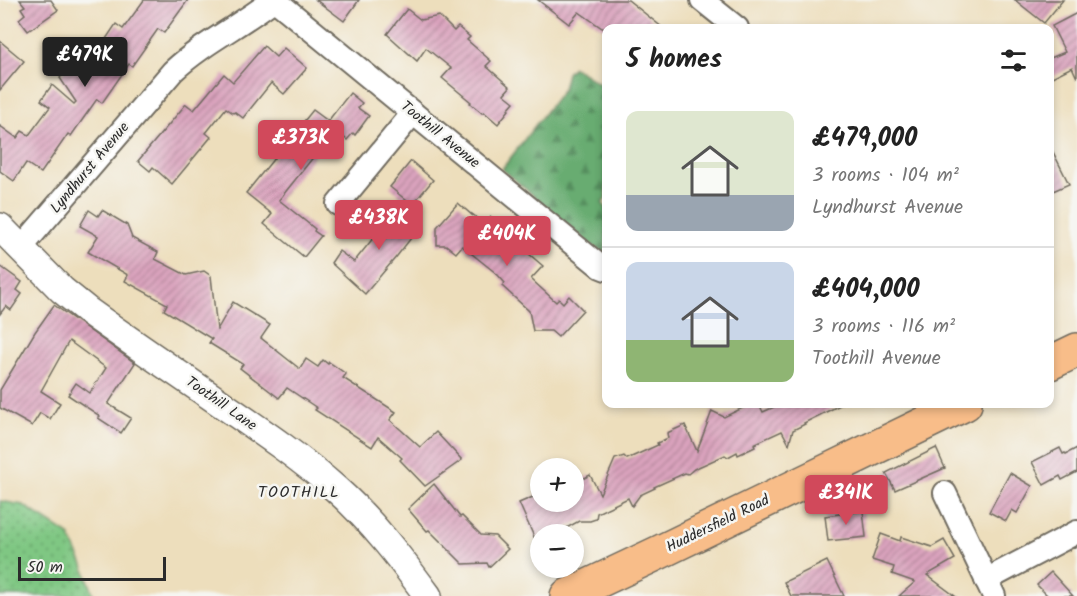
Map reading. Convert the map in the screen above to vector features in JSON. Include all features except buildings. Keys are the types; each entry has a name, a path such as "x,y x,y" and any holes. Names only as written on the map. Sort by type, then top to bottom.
{"main road":[{"path":"1054,361 1077,350"},
{"name":"Huddersfield Road","path":"567,596 957,408"}],"street":[{"name":"Toothill Avenue","path":"274,0 602,267"},
{"name":"Lyndhurst Avenue","path":"20,249 173,71 198,51 274,0"},
{"path":"702,0 732,24"},
{"path":"338,204 412,113"},
{"name":"Toothill Lane","path":"0,227 62,290 88,311 258,429 336,489 392,547 428,596"},
{"path":"945,493 990,588 1077,532"}],"green space":[{"path":"573,67 602,85 602,252 502,169 563,89 567,73"},
{"path":"0,501 23,505 69,535 94,596 0,596"}],"district":[{"name":"TOOTHILL","path":"299,492"}]}
